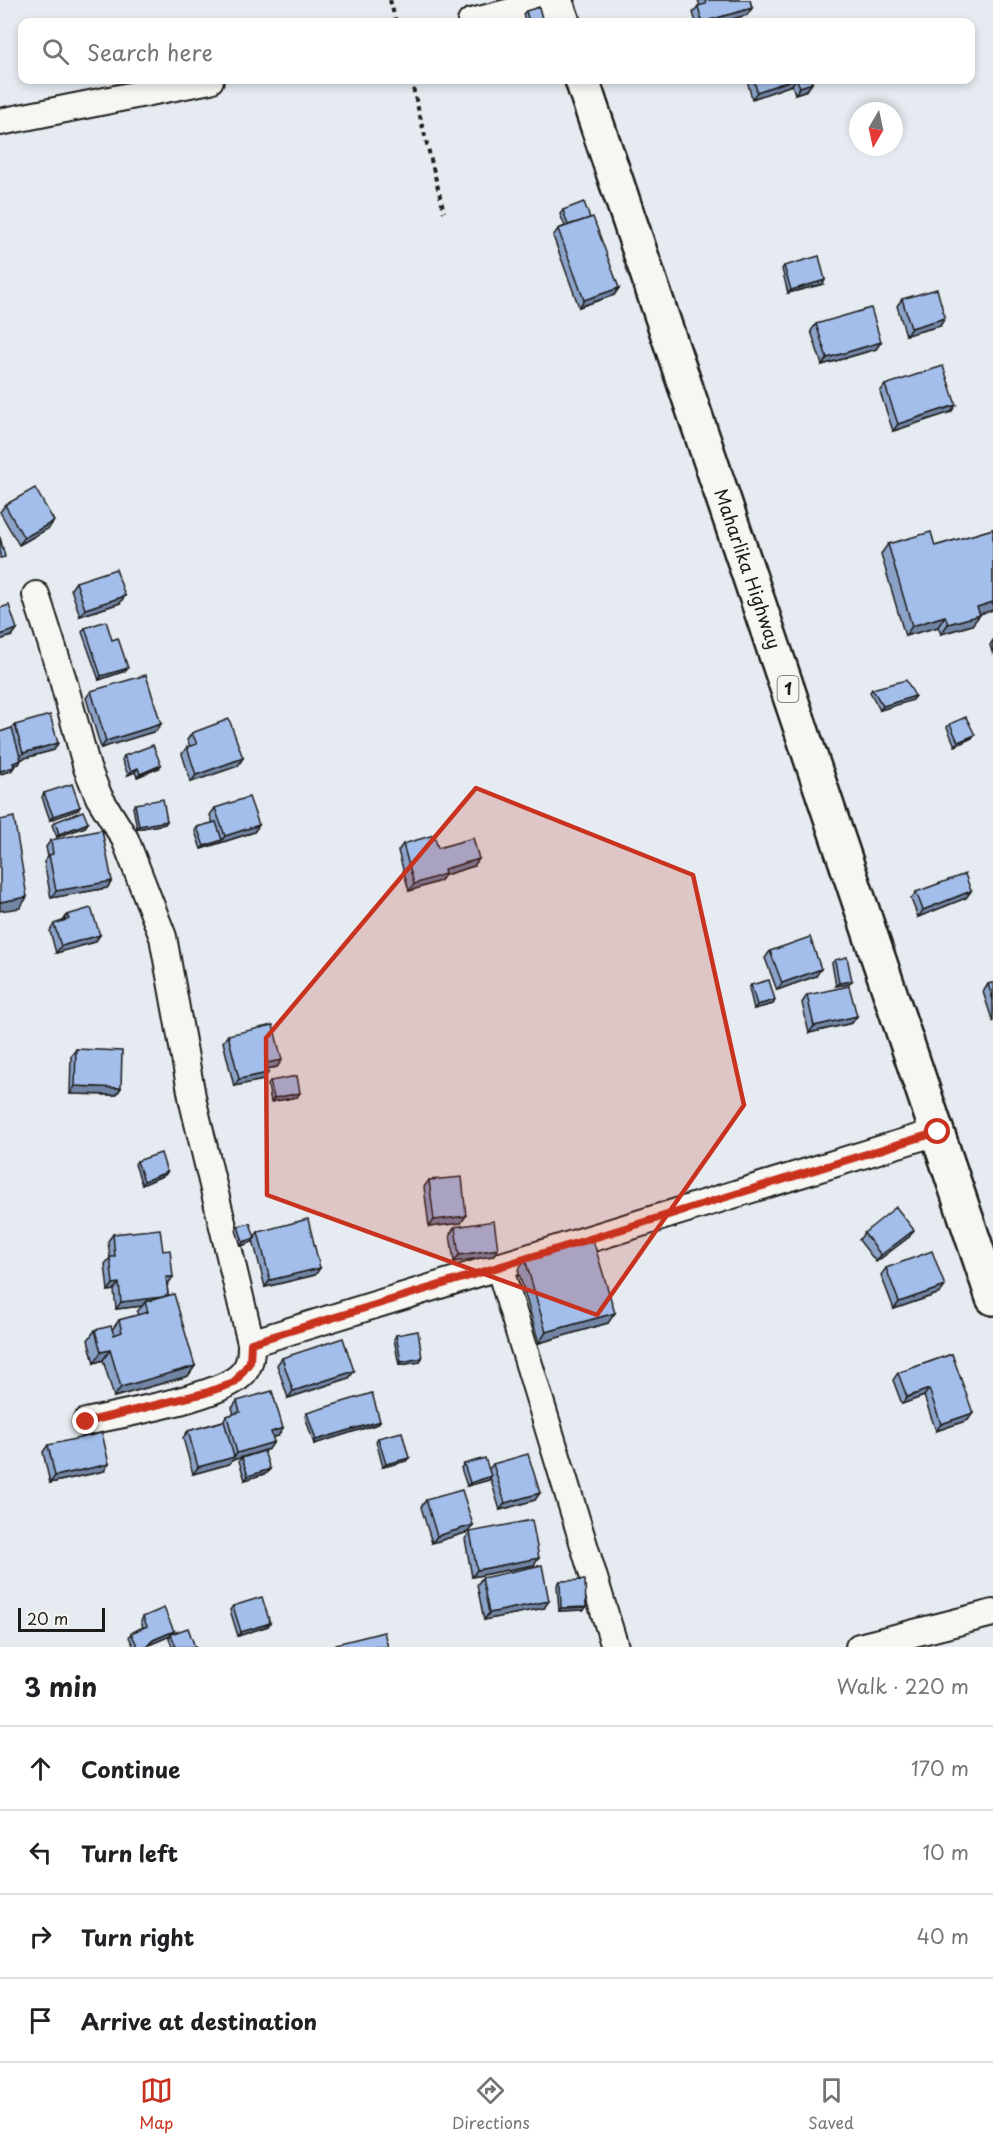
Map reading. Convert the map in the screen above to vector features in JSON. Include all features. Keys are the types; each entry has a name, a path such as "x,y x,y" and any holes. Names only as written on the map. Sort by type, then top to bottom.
{"highway":[{"path":"555,0 562,18"},
{"name":"Maharlika Highway","path":"583,84 993,1298"}],"street":[{"path":"486,18 555,0"},
{"path":"0,122 190,84"},
{"path":"36,596 63,680 87,768 99,797 125,839 163,937 193,1102 251,1343 250,1362 234,1383 205,1393 86,1422"},
{"path":"251,1343 938,1132"},
{"path":"499,1266 615,1647"},
{"path":"859,1647 993,1613"}],"path":[{"path":"390,0 395,18"},
{"path":"412,84 444,212"}],"highlighted area":[{"path":"476,788 693,875 744,1105 597,1315 267,1195 266,1038"}],"building":[{"path":"705,0 750,0 752,8 716,18 701,18 698,6 706,4"},
{"path":"539,7 542,18 528,18 526,11"},
{"path":"755,84 780,84 757,92"},
{"path":"584,202 590,218 568,225 563,210"},
{"path":"593,217 619,288 584,300 558,229"},
{"path":"819,256 825,280 791,290 784,266"},
{"path":"937,289 945,318 911,328 902,299"},
{"path":"871,308 881,342 827,358 816,324"},
{"path":"943,366 956,405 898,424 885,385"},
{"path":"35,488 54,521 24,538 5,505"},
{"path":"993,529 993,602 977,607 980,615 948,624 945,616 912,626 888,544 931,532 935,546"},
{"path":"0,537 5,557 0,558"},
{"path":"116,569 125,596 85,609 76,582"},
{"path":"9,605 17,629 0,635 0,608"},
{"path":"106,621 112,640 118,638 128,668 101,676 85,628"},
{"path":"146,675 161,724 106,741 91,691"},
{"path":"906,680 915,696 883,706 872,689"},
{"path":"50,715 58,743 23,753 15,725"},
{"path":"966,717 975,735 958,742 950,724"},
{"path":"229,719 243,758 196,775 187,747 197,744 192,733"},
{"path":"12,728 21,760 13,763 14,767 0,771 0,732"},
{"path":"153,745 161,765 140,774 138,768 131,771 124,756"},
{"path":"72,784 80,807 53,816 44,793"},
{"path":"249,797 259,825 225,836 215,808"},
{"path":"163,799 167,821 139,826 135,804"},
{"path":"83,811 88,823 59,834 55,822"},
{"path":"14,817 27,897 0,902 0,820"},
{"path":"216,822 222,840 204,846 197,827"},
{"path":"102,830 112,881 56,891 49,855 53,854 51,840"},
{"path":"434,835 438,848 473,838 479,859 444,869 445,874 414,884 403,844"},
{"path":"965,874 971,891 923,910 916,892"},
{"path":"91,908 100,935 61,946 54,924 69,919 67,915"},
{"path":"810,937 821,969 782,983 770,951"},
{"path":"847,957 852,981 839,983 835,960"},
{"path":"769,980 775,1000 757,1005 751,985"},
{"path":"993,983 993,1000 988,984"},
{"path":"849,986 857,1016 814,1026 807,995"},
{"path":"273,1025 282,1060 266,1063 268,1073 239,1079 228,1035"},
{"path":"76,1049 122,1051 121,1088 75,1086"},
{"path":"297,1076 300,1093 274,1098 270,1081"},
{"path":"161,1153 167,1172 144,1181 137,1161"},
{"path":"462,1177 466,1216 434,1220 429,1180"},
{"path":"896,1207 914,1230 881,1255 864,1233"},
{"path":"308,1219 320,1268 270,1280 258,1232"},
{"path":"494,1221 498,1249 459,1255 455,1227"},
{"path":"250,1223 255,1238 243,1242 238,1226"},
{"path":"160,1229 163,1251 170,1250 173,1277 166,1277 168,1295 121,1302 119,1283 113,1284 110,1257 115,1257 113,1234"},
{"path":"593,1240 615,1313 546,1332 525,1259"},
{"path":"932,1251 945,1286 899,1302 886,1268"},
{"path":"174,1294 195,1366 121,1387 110,1350 101,1352 95,1330 111,1326 114,1335 122,1332 119,1320 148,1312 145,1302"},
{"path":"418,1331 422,1358 401,1362 396,1335"},
{"path":"343,1338 354,1371 293,1391 282,1358"},
{"path":"952,1354 973,1413 941,1424 929,1389 907,1397 898,1373"},
{"path":"272,1391 283,1428 271,1432 274,1442 237,1453 227,1416 240,1412 237,1401"},
{"path":"372,1393 380,1421 316,1440 307,1413"},
{"path":"224,1421 234,1457 198,1467 188,1431"},
{"path":"402,1432 409,1458 386,1464 378,1438"},
{"path":"102,1433 109,1464 55,1476 48,1445"},
{"path":"264,1451 270,1469 248,1476 242,1458"},
{"path":"528,1454 540,1493 505,1503 493,1464"},
{"path":"485,1458 491,1476 470,1483 464,1464"},
{"path":"462,1490 473,1525 437,1536 426,1500"},
{"path":"532,1520 539,1558 477,1570 470,1532"},
{"path":"542,1565 549,1601 489,1613 482,1578"},
{"path":"585,1580 586,1607 561,1608 560,1581"},
{"path":"262,1597 270,1623 241,1632 233,1606"},
{"path":"164,1608 174,1631 153,1640 148,1645 149,1647 138,1647 131,1633 147,1626 143,1617"},
{"path":"188,1628 195,1647 176,1647 171,1634"},
{"path":"384,1632 388,1647 337,1647 336,1644"}],"route":[{"path":"86,1422 205,1393 234,1383 250,1362 251,1343 938,1132"}]}
